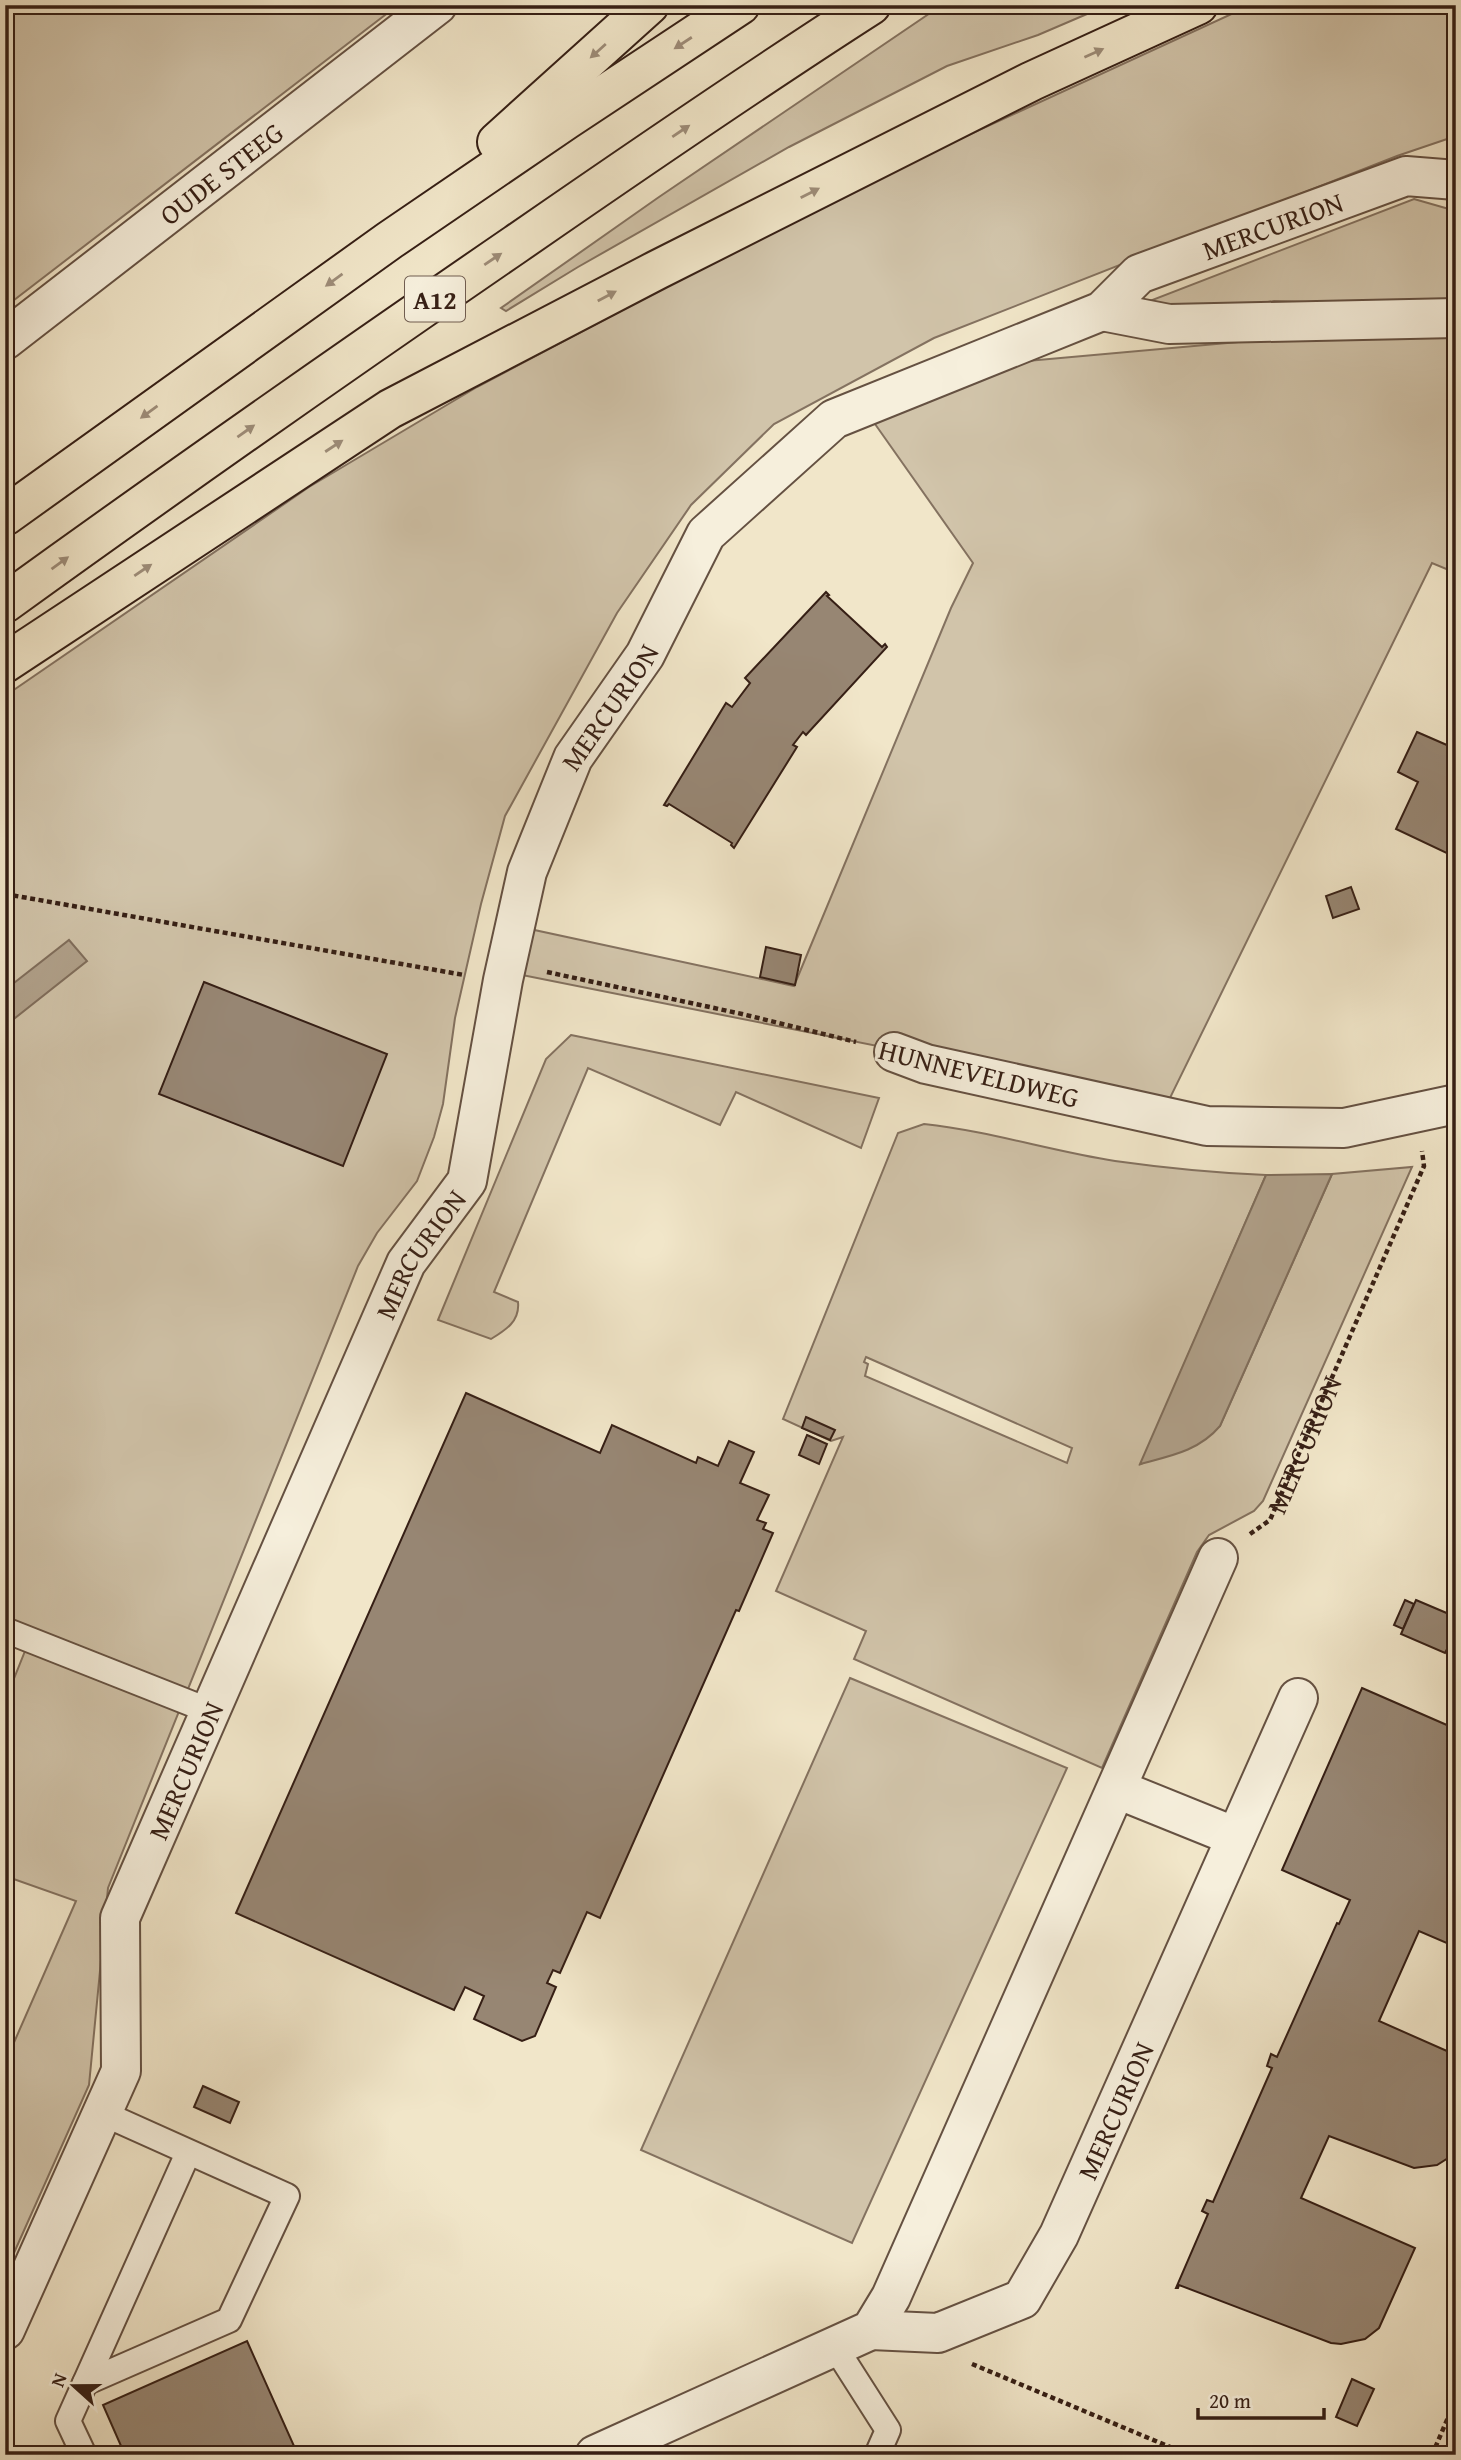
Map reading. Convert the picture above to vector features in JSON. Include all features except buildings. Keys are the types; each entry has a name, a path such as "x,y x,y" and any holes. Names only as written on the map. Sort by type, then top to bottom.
{"highway":[{"name":"A12","path":"390,240 649,5"},
{"name":"A12","path":"5,516 390,240 740,5"},
{"name":"A12","path":"5,603 388,332 612,178 872,5"},
{"path":"5,663 390,409 657,270 1032,81 1198,5"}],"street":[{"name":"OUDE STEEG","path":"5,341 437,5"},
{"name":"MERCURION","path":"5,2330 121,2071 120,1918 406,1263 467,1181 505,972 527,872 573,758 645,655 706,534 834,419 1102,311 1139,274 1406,176 1456,180"},
{"path":"1102,311 1169,324 1456,318"},
{"name":"HUNNEVELDWEG","path":"894,1052 926,1064 1207,1126 1344,1128 1456,1104"},
{"path":"871,2330 891,2297 1218,1558"},
{"name":"MERCURION","path":"595,2455 871,2330 938,2333 1022,2299 1059,2235 1298,1698"},
{"path":"1116,1789 1236,1837"}],"lane":[{"path":"5,1630 210,1711"},
{"path":"85,2383 229,2320 288,2196 102,2113"},
{"path":"84,2455 68,2421 188,2153"},
{"path":"835,2347 888,2430 877,2455"}],"path":[{"name":"HUNNEVELDWEG","path":"5,894 505,972 742,1014 894,1052"},
{"name":"MERCURION","path":"1218,1558 1270,1520 1424,1166 1415,1113"},
{"path":"938,2333 972,2364 1189,2455"},
{"path":"1432,2455 1456,2399"}],"shaded area":[{"path":"5,5 398,5 5,307"},
{"path":"942,5 1108,5 1038,35 947,66 789,147 506,311 501,308 659,197"},
{"path":"1251,5 1456,5 1456,136 1397,156 934,338 774,424 691,505 617,613 505,816 481,904 455,1018 443,1104 434,1137 417,1181 377,1233 358,1266 108,1888 89,2085 5,2273 5,2063 76,1901 5,1876 5,1701 25,1651 5,1642 5,696 309,487 477,387 851,189"},
{"path":"1414,199 1456,211 1456,295 1438,306 1274,301 1155,322 1147,302"},
{"path":"1456,336 1456,573 1432,563 1169,1100 1043,1079 512,973 525,928 794,986 951,608 973,563 875,424 911,393 1004,363 1283,338"},
{"path":"69,940 87,961 5,1026 5,990"},
{"path":"571,1035 879,1098 861,1148 736,1092 720,1125 588,1068 494,1292 518,1302 517,1315 507,1328 491,1339 438,1320 546,1059"},
{"path":"924,1124 972,1131 1115,1161 1266,1175 1141,1464 1220,1426 1332,1174 1412,1167 1263,1501 1254,1511 1209,1535 1197,1552 1102,1768 854,1659 866,1631 776,1591 843,1437 831,1441 783,1419 898,1133","holes":["866,1357 1072,1448 1067,1463 865,1376 868,1364 864,1362"]},
{"path":"1332,1174 1220,1426 1193,1447 1140,1464 1266,1175"},
{"path":"850,1678 1067,1768 852,2243 641,2150"}]}
